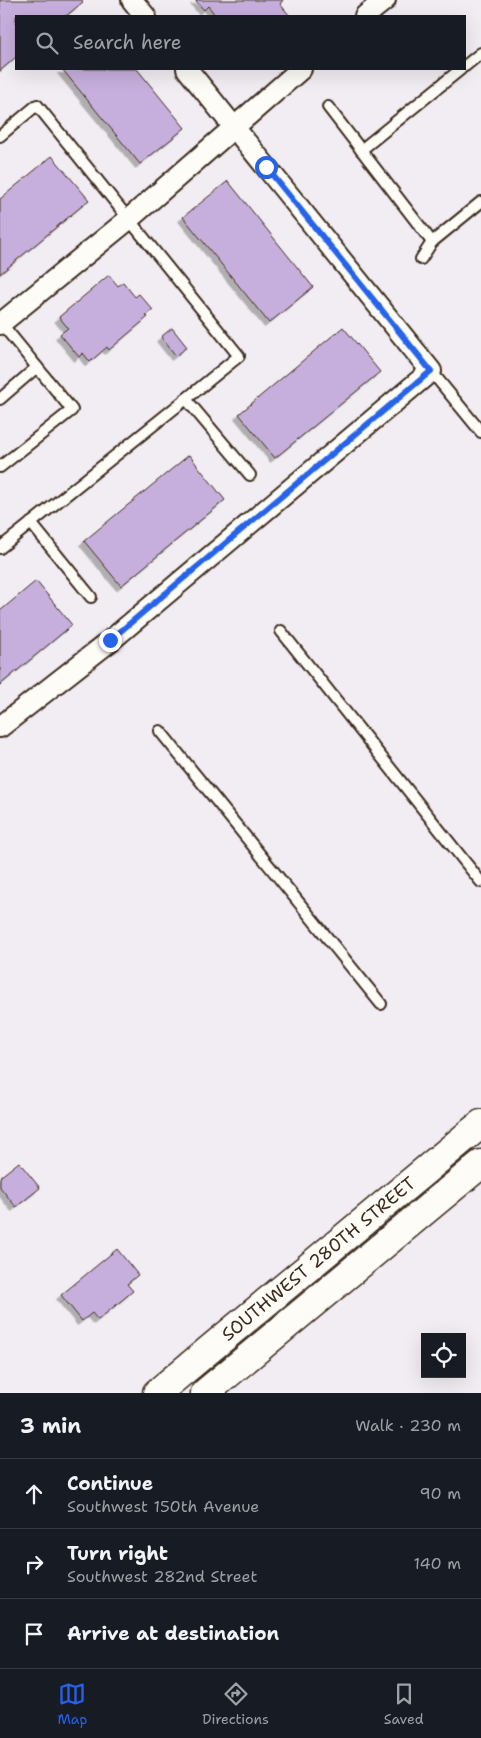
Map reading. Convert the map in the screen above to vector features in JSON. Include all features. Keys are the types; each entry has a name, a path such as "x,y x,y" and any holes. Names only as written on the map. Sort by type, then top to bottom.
{"street":[{"path":"132,0 144,15"},
{"path":"366,15 385,0"},
{"path":"0,727 110,640 431,371 188,70"},
{"path":"0,323 129,219 233,126 300,70"},
{"name":"SOUTHWEST 280TH STREET","path":"157,1393 481,1124"},
{"name":"SOUTHWEST 280TH STREET","path":"204,1393 481,1164"},
{"path":"361,1224 382,1246"},
{"path":"182,1372 204,1393"}],"lane":[{"path":"466,65 481,53"},
{"path":"361,150 460,70"},
{"path":"0,136 37,105 239,356 0,548"},
{"path":"328,107 432,242"},
{"path":"421,259 432,242 481,202"},
{"path":"0,323 72,410 0,467"},
{"path":"0,399 37,368"},
{"path":"431,371 481,432"},
{"path":"186,399 250,476"},
{"path":"31,523 91,597"},
{"path":"281,631 481,882"},
{"path":"160,731 382,1004"}],"building":[{"path":"0,0 82,0 83,2 67,15 15,15 15,58 0,71"},
{"path":"195,0 283,0 280,4 289,15 215,15 208,6 204,10"},
{"path":"63,70 138,70 185,128 140,164"},
{"path":"52,156 89,200 0,274 0,199"},
{"path":"228,181 313,287 269,323 183,217"},
{"path":"109,275 118,286 123,282 135,297 139,294 153,310 146,316 148,317 109,350 107,347 90,362 83,353 79,357 60,334 68,328 59,317"},
{"path":"343,327 380,372 275,458 239,414"},
{"path":"172,328 187,347 176,356 161,337"},
{"path":"189,455 225,500 121,586 84,541"},
{"path":"36,581 72,625 0,685 0,611"},
{"path":"19,1162 40,1188 16,1207 0,1187 0,1177"},
{"path":"117,1249 138,1275 127,1284 133,1291 98,1320 92,1313 82,1321 61,1295"}],"route":[{"path":"110,640 431,371 266,167"}]}
